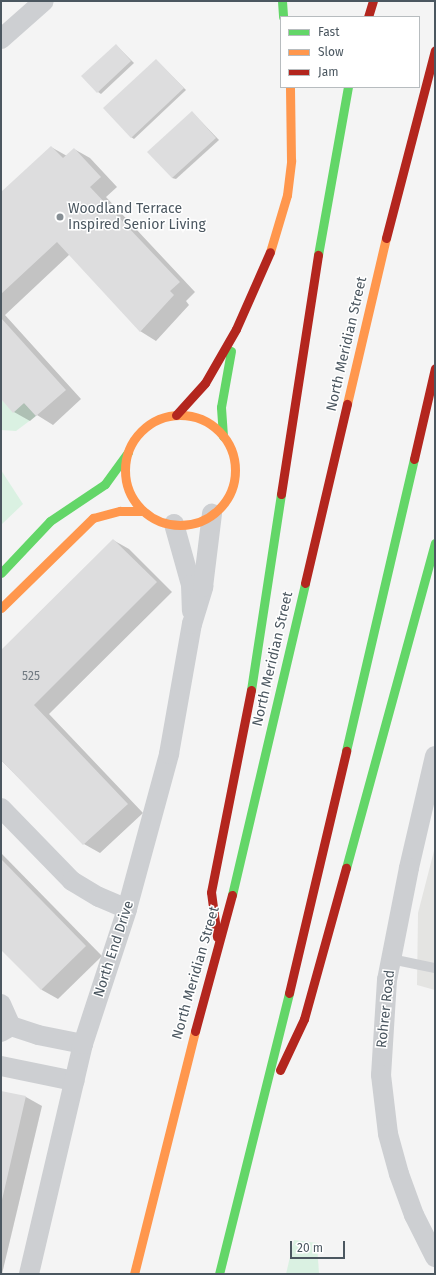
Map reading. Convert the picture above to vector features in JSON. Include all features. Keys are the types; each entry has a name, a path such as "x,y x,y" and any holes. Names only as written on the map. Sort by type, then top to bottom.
{"main road":[{"path":"282,1 284,16"},
{"path":"368,16 373,1"},
{"name":"North Meridian Street","path":"134,1274 186,1060 219,949 400,179 435,50"},
{"path":"176,415 206,383 236,329 270,253 286,195 293,133 290,88"},
{"path":"219,949 210,892 252,683 327,197 348,88"},
{"path":"223,436 222,407 225,373 236,329"},
{"path":"219,1274 262,1109 435,368"},
{"path":"1,573 50,521 105,484 128,452 135,438 147,426 161,418 176,415 194,416 210,424 223,436 232,451 235,468 232,486 224,502 212,514 187,524 163,522 143,511 133,498 127,484 125,468 128,452"},
{"path":"1,608 92,518 120,511 143,511"},
{"path":"262,1109 304,1019 435,542"}],"street":[{"path":"1,39 44,1"},
{"name":"North End Drive","path":"29,1274 82,1044 127,909 169,754 193,622 204,587 212,514"},
{"name":"North End Drive","path":"174,524 191,585 193,622"},
{"name":"Rohrer Road","path":"435,756 391,959 382,1029 381,1075 386,1120 399,1174 414,1215 435,1257"},
{"path":"1,808 72,881 99,897 127,909"},
{"path":"1,1004 6,1029 82,1044"},
{"path":"1,1066 74,1081"}],"lane":[{"path":"391,959 435,968"}],"shaded area":[{"path":"435,847 435,990 417,985 418,913"}],"green space":[{"path":"1,399 13,412 24,403 36,416 16,431 1,430"},
{"path":"1,470 23,504 1,525"},
{"path":"294,1240 317,1243 319,1274 286,1274"}],"building":[{"path":"116,44 131,61 97,93 81,76"},
{"path":"156,59 184,88 131,138 103,108"},
{"path":"192,111 216,138 172,178 147,152"},
{"name":"Woodland Terrace Inspired Senior Living","path":"51,146 63,158 74,148 101,177 90,187 180,282 170,291 174,295 140,332 57,242 1,294 1,192"},
{"path":"1,318 66,390 36,416 24,403 13,413 1,399"},
{"path":"113,539 157,582 34,705 128,804 83,845 1,760 1,650"},
{"path":"1,859 86,946 41,990 1,950"},
{"path":"1,1091 26,1096 2,1200 1,1199"}],"traffic: fast":[{"path":"282,1 283,16"},
{"path":"318,255 348,88"},
{"path":"223,436 221,407 231,351"},
{"path":"1,573 50,521 105,484 128,452"},
{"path":"346,751 414,459"},
{"path":"251,690 281,494"},
{"path":"346,868 435,543"},
{"path":"232,895 305,583"},
{"path":"219,1274 289,993"}],"traffic: slow":[{"path":"270,252 287,195 291,160 290,88"},
{"path":"347,404 386,238"},
{"path":"180,415 191,416 201,420 219,431 230,449 234,459 235,470 234,481 230,491 219,509 201,520 191,524 180,525 169,524 159,520 141,509 130,491 126,481 125,470 126,459 130,449 141,431 159,420 169,416 180,415"},
{"path":"1,608 93,518 120,511 143,511"},
{"path":"134,1274 195,1031"}],"traffic: jam":[{"path":"368,16 373,1"},
{"path":"386,238 435,50"},
{"path":"176,415 205,383 236,329 270,252"},
{"path":"281,494 318,255"},
{"path":"414,459 435,368"},
{"path":"305,583 347,404"},
{"path":"217,937 211,892 251,690"},
{"path":"289,993 346,751"},
{"path":"280,1070 304,1019 346,868"},
{"path":"195,1031 232,895"}],"place":[{"name":"Woodland Terrace Inspired Senior Living","path":"60,217"}]}
